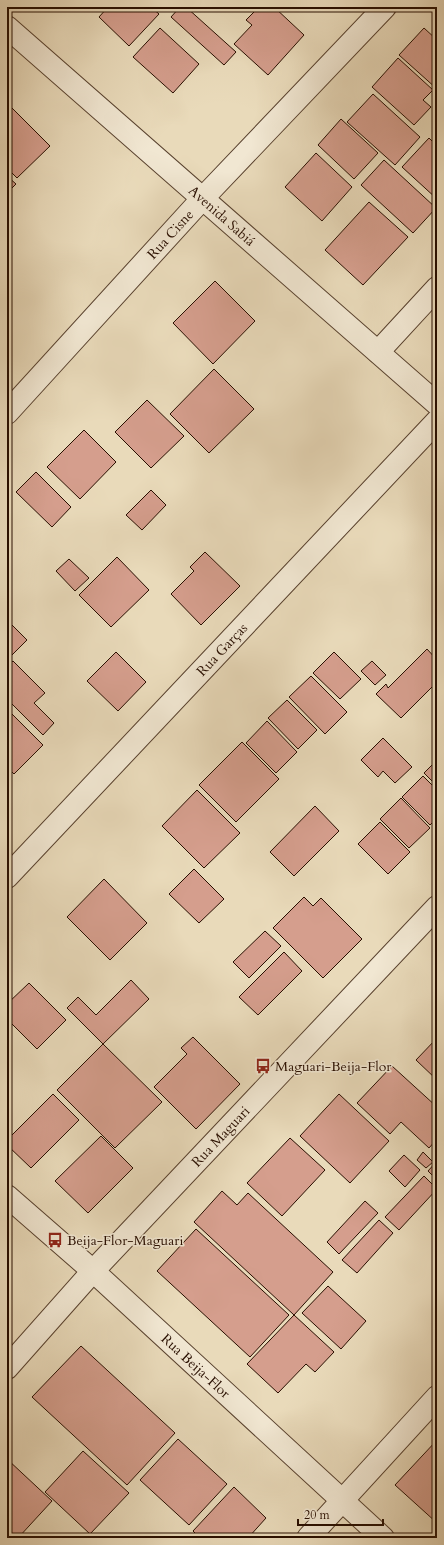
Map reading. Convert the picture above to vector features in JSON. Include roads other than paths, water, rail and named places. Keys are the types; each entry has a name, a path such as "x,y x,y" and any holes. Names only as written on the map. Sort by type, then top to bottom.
{"street":[{"name":"Rua Cisne","path":"7,413 203,198 385,7"},
{"name":"Avenida Sabiá","path":"7,27 437,404"},
{"path":"378,352 437,288"},
{"name":"Rua Garças","path":"7,877 437,421"},
{"name":"Rua Maguari","path":"7,1368 93,1271 437,907"},
{"name":"Rua Beija-Flor","path":"7,1196 93,1271 383,1538"},
{"path":"308,1538 437,1397"}],"place":[{"name":"Maguari-Beija-Flor","path":"263,1066"},
{"name":"Beija-Flor-Maguari","path":"55,1240"}]}
